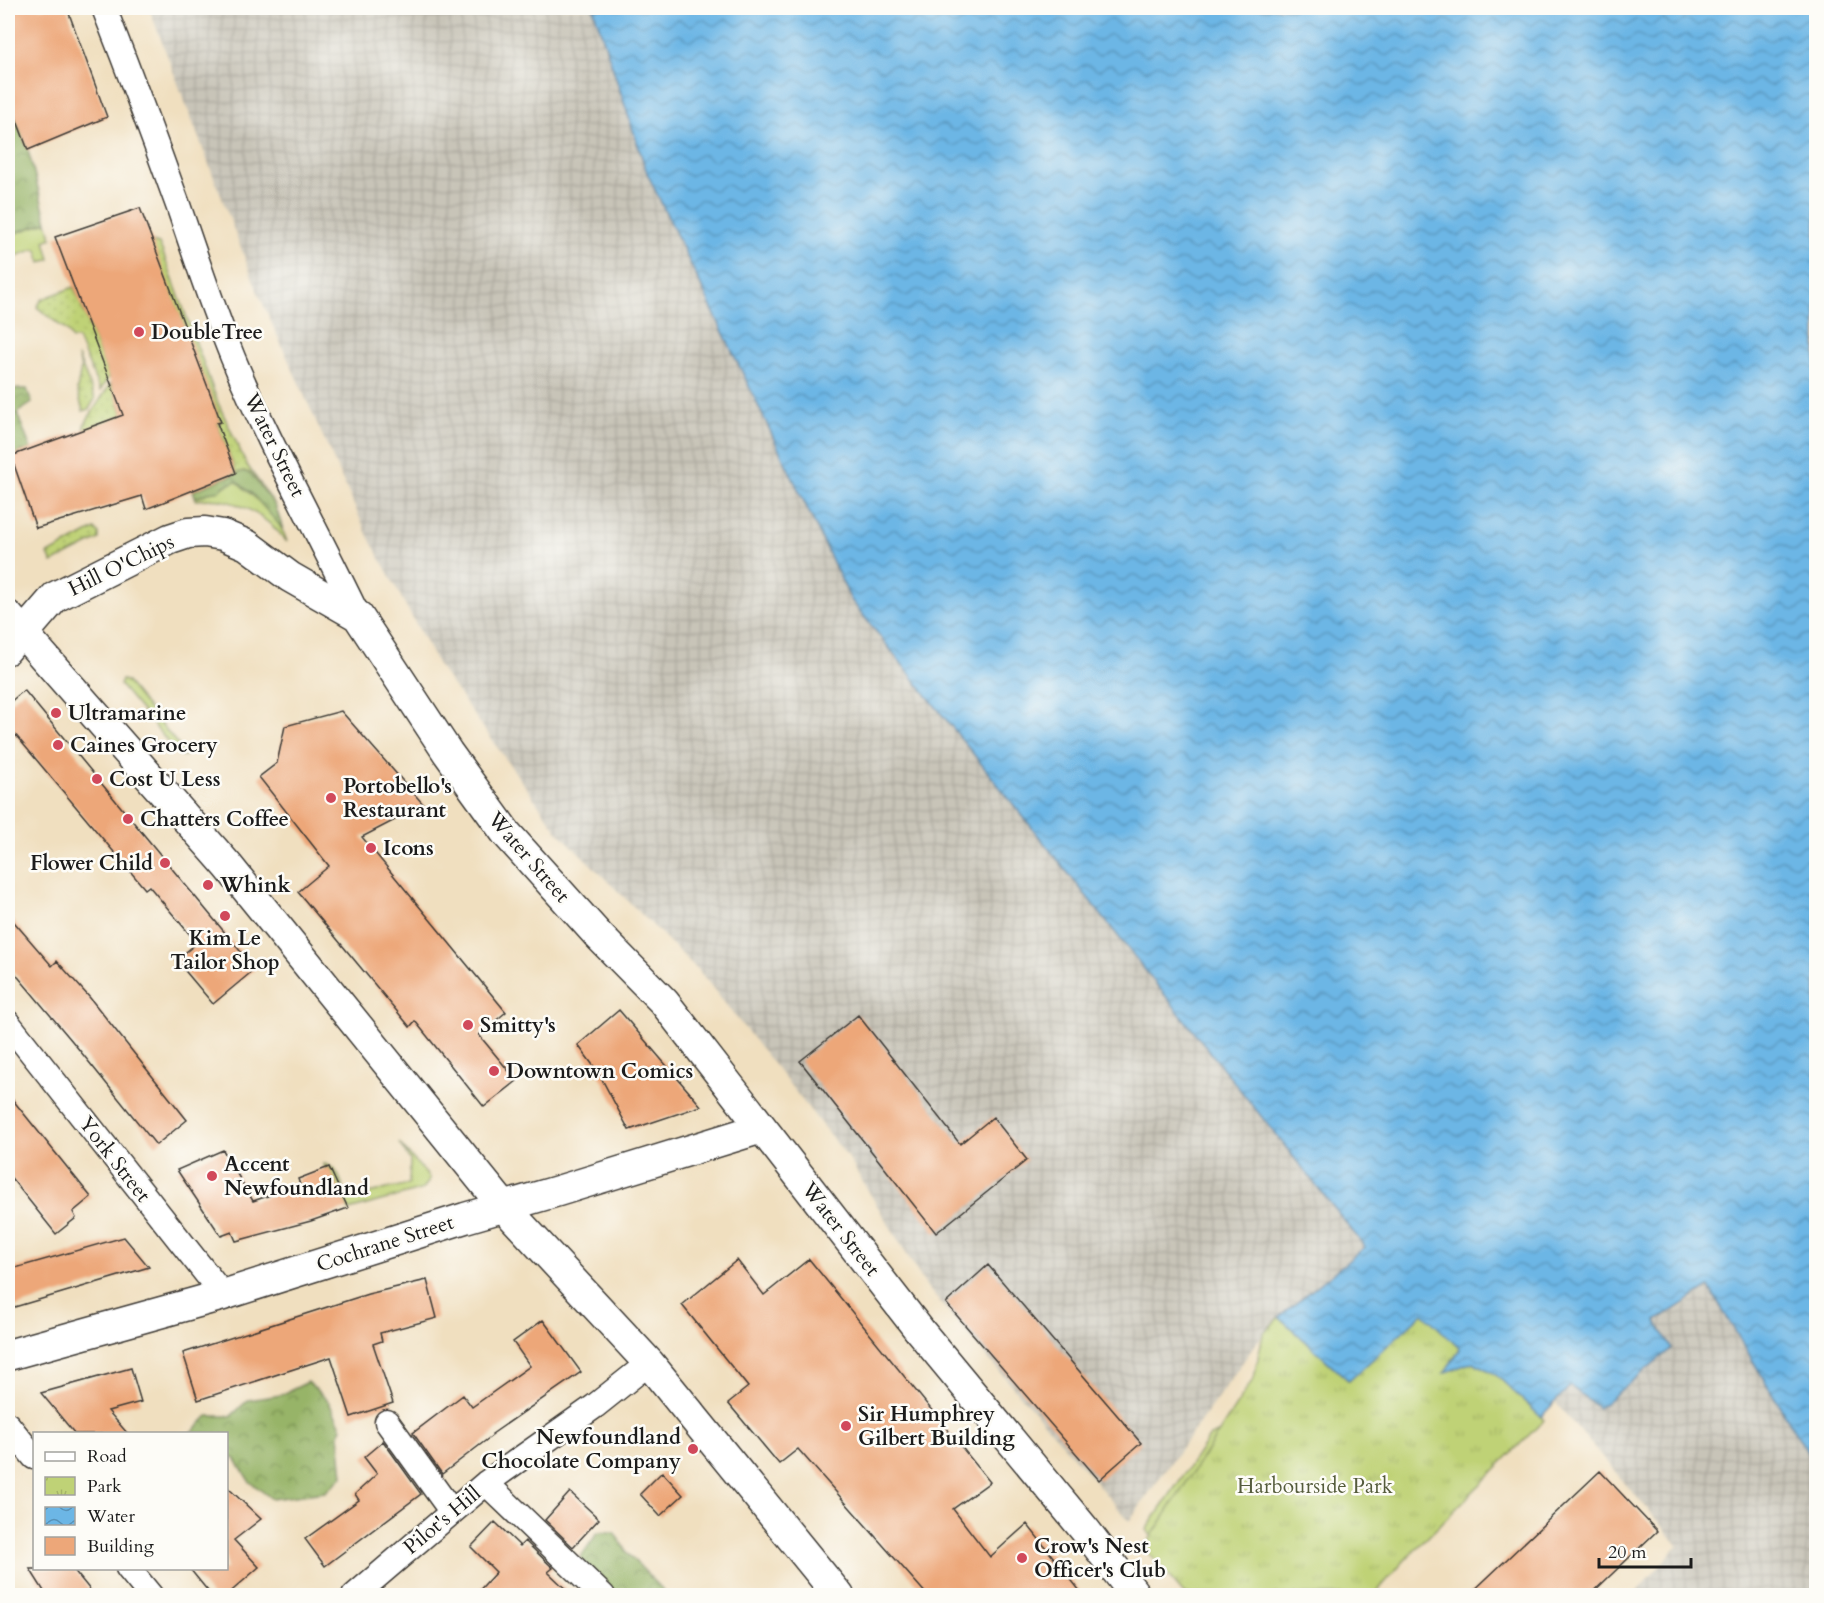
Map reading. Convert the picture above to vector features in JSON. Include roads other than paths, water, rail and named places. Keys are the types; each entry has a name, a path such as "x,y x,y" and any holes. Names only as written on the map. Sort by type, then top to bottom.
{"street":[{"name":"Water Street","path":"104,8 180,211 210,301 234,360 259,418 325,545 358,616 448,753 506,833 592,928 664,1002 920,1331 1085,1530 1136,1596"},
{"name":"Hill O'Chips","path":"13,634 55,597 170,539 188,533 205,532 223,535 247,544 290,577 358,616"},
{"path":"13,634 228,866 504,1206 649,1363 838,1596"},
{"name":"York Street","path":"8,1023 223,1295"},
{"name":"Cochrane Street","path":"8,1355 223,1295 504,1206 762,1128"},
{"name":"Pilot's Hill","path":"354,1596 486,1483 595,1406 649,1363"},
{"path":"387,1422 452,1512"},
{"path":"8,1425 33,1456"},
{"path":"486,1483 603,1596"},
{"path":"129,1570 151,1596"}],"water":[{"path":"593,8 1816,8 1816,1467 1709,1287 1656,1321 1672,1348 1599,1408 1570,1386 1541,1417 1495,1374 1473,1362 1444,1373 1460,1349 1423,1313 1349,1381 1279,1317 1365,1247 851,600 647,173"}],"place":[{"name":"DoubleTree","path":"139,332"},
{"name":"Ultramarine","path":"56,713"},
{"name":"Caines Grocery","path":"58,745"},
{"name":"Cost U Less","path":"97,779"},
{"name":"Portobello's Restaurant","path":"331,798"},
{"name":"Chatters Coffee","path":"128,819"},
{"name":"Icons","path":"371,848"},
{"name":"Flower Child","path":"165,863"},
{"name":"Whink","path":"208,885"},
{"name":"Kim Le Tailor Shop","path":"225,916"},
{"name":"Smitty's","path":"468,1025"},
{"name":"Downtown Comics","path":"494,1071"},
{"name":"Accent Newfoundland","path":"212,1176"},
{"name":"Sir Humphrey Gilbert Building","path":"846,1426"},
{"name":"Newfoundland Chocolate Company","path":"693,1449"},
{"name":"Crow's Nest Officer's Club","path":"1022,1558"}],"park label":[{"name":"Harbourside Park","path":"1315,1486"}]}
